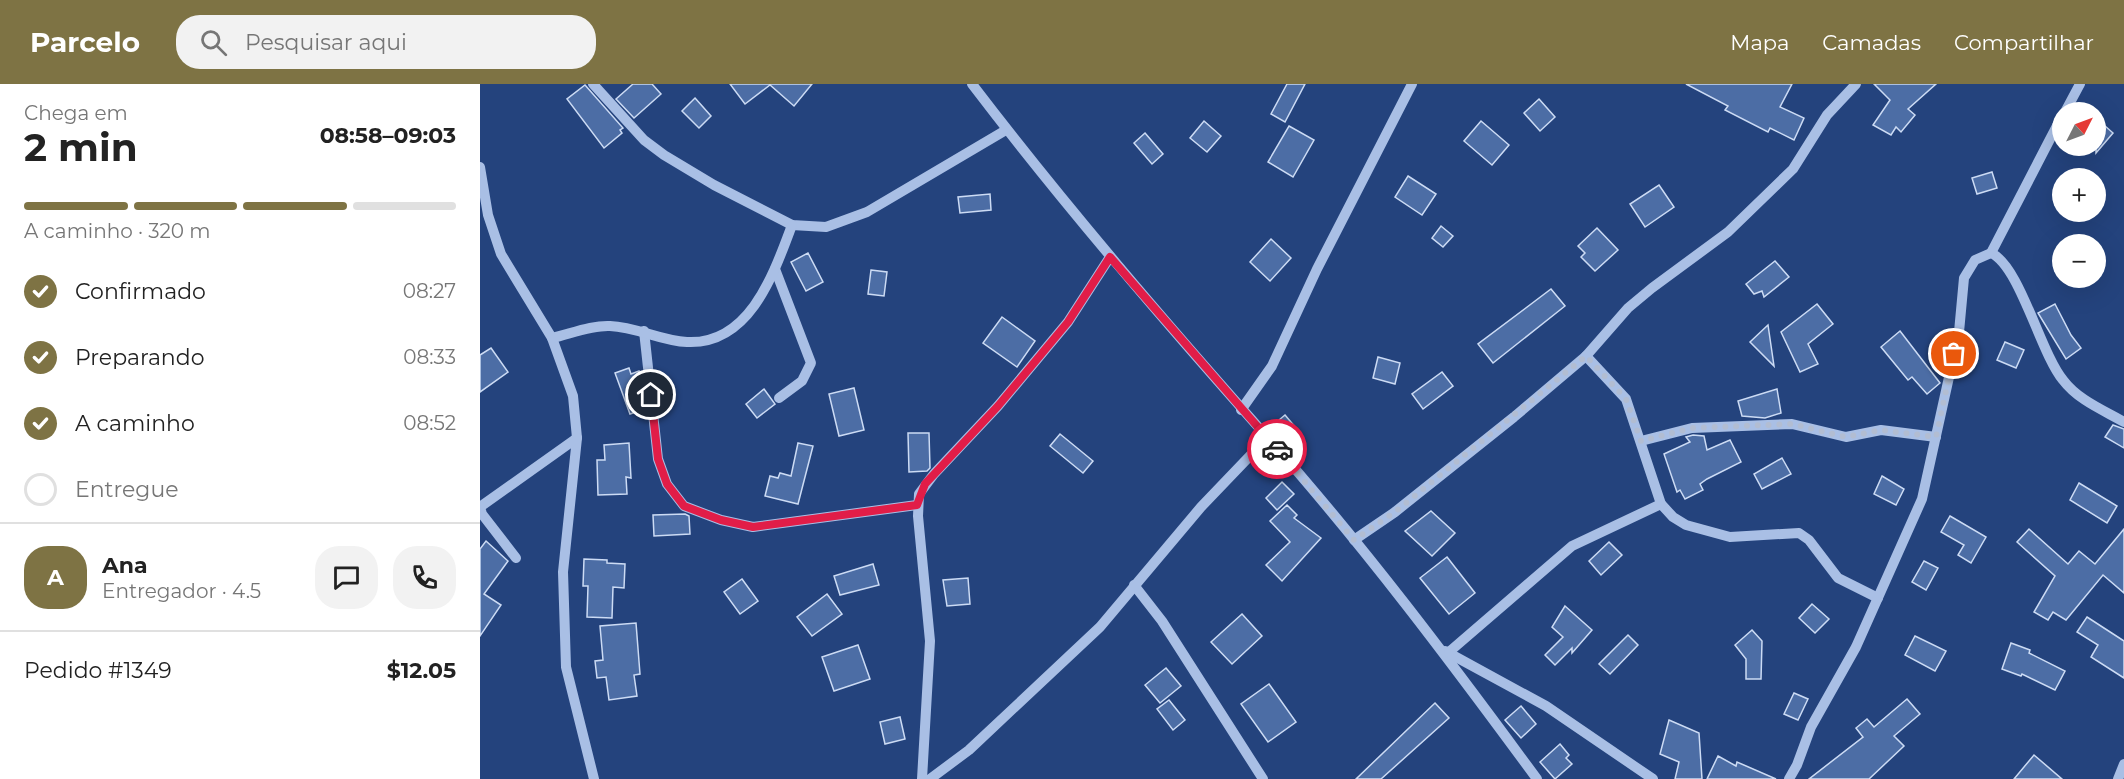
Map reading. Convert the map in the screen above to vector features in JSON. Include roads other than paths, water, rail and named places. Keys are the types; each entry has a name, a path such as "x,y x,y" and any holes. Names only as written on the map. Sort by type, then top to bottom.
{"street":[{"path":"593,84 644,140 664,155 714,185 792,225 826,227 867,212 1006,130"},
{"path":"972,84 1006,130 1110,257 1241,410 1268,437 1446,651 1537,779"},
{"path":"1241,410 1277,357 1317,269 1412,84"},
{"path":"1354,540 1395,512 1586,356 1629,308 1728,232 1793,169 1827,115 1856,84"},
{"path":"2070,102 2080,84"},
{"path":"1789,779 1797,765 1811,727 1856,647 1922,499 1959,332 1964,278 1975,260 1990,253 2052,137"},
{"path":"480,167 488,215 501,254 552,338 573,396 577,438 563,572 566,656 594,779"},
{"path":"552,338 608,326 644,331 686,342 710,340 722,336 750,312 775,269 792,225"},
{"path":"1990,253 2000,257 2012,276 2062,380 2079,397 2124,422"},
{"path":"922,779 930,641 917,505 919,494 929,479 998,406 1068,322 1110,257"},
{"path":"775,269 812,363 802,381 779,398"},
{"path":"644,331 658,459 667,484 684,506 721,520 753,527 917,505"},
{"path":"1586,356 1626,399 1641,441 1644,459 1661,504 1673,517 1686,525 1730,537 1799,533 1809,540 1838,578 1878,598"},
{"path":"1641,441 1692,428 1792,424 1846,437 1881,430 1936,437"},
{"path":"930,779 969,750 1100,627 1201,507 1268,437"},
{"path":"516,558 482,514 480,507 577,438"},
{"path":"1446,651 1572,546 1661,504"},
{"path":"1134,585 1168,630 1263,779"},
{"path":"1446,651 1554,711 1653,779"},
{"path":"2118,779 2124,764"}]}
